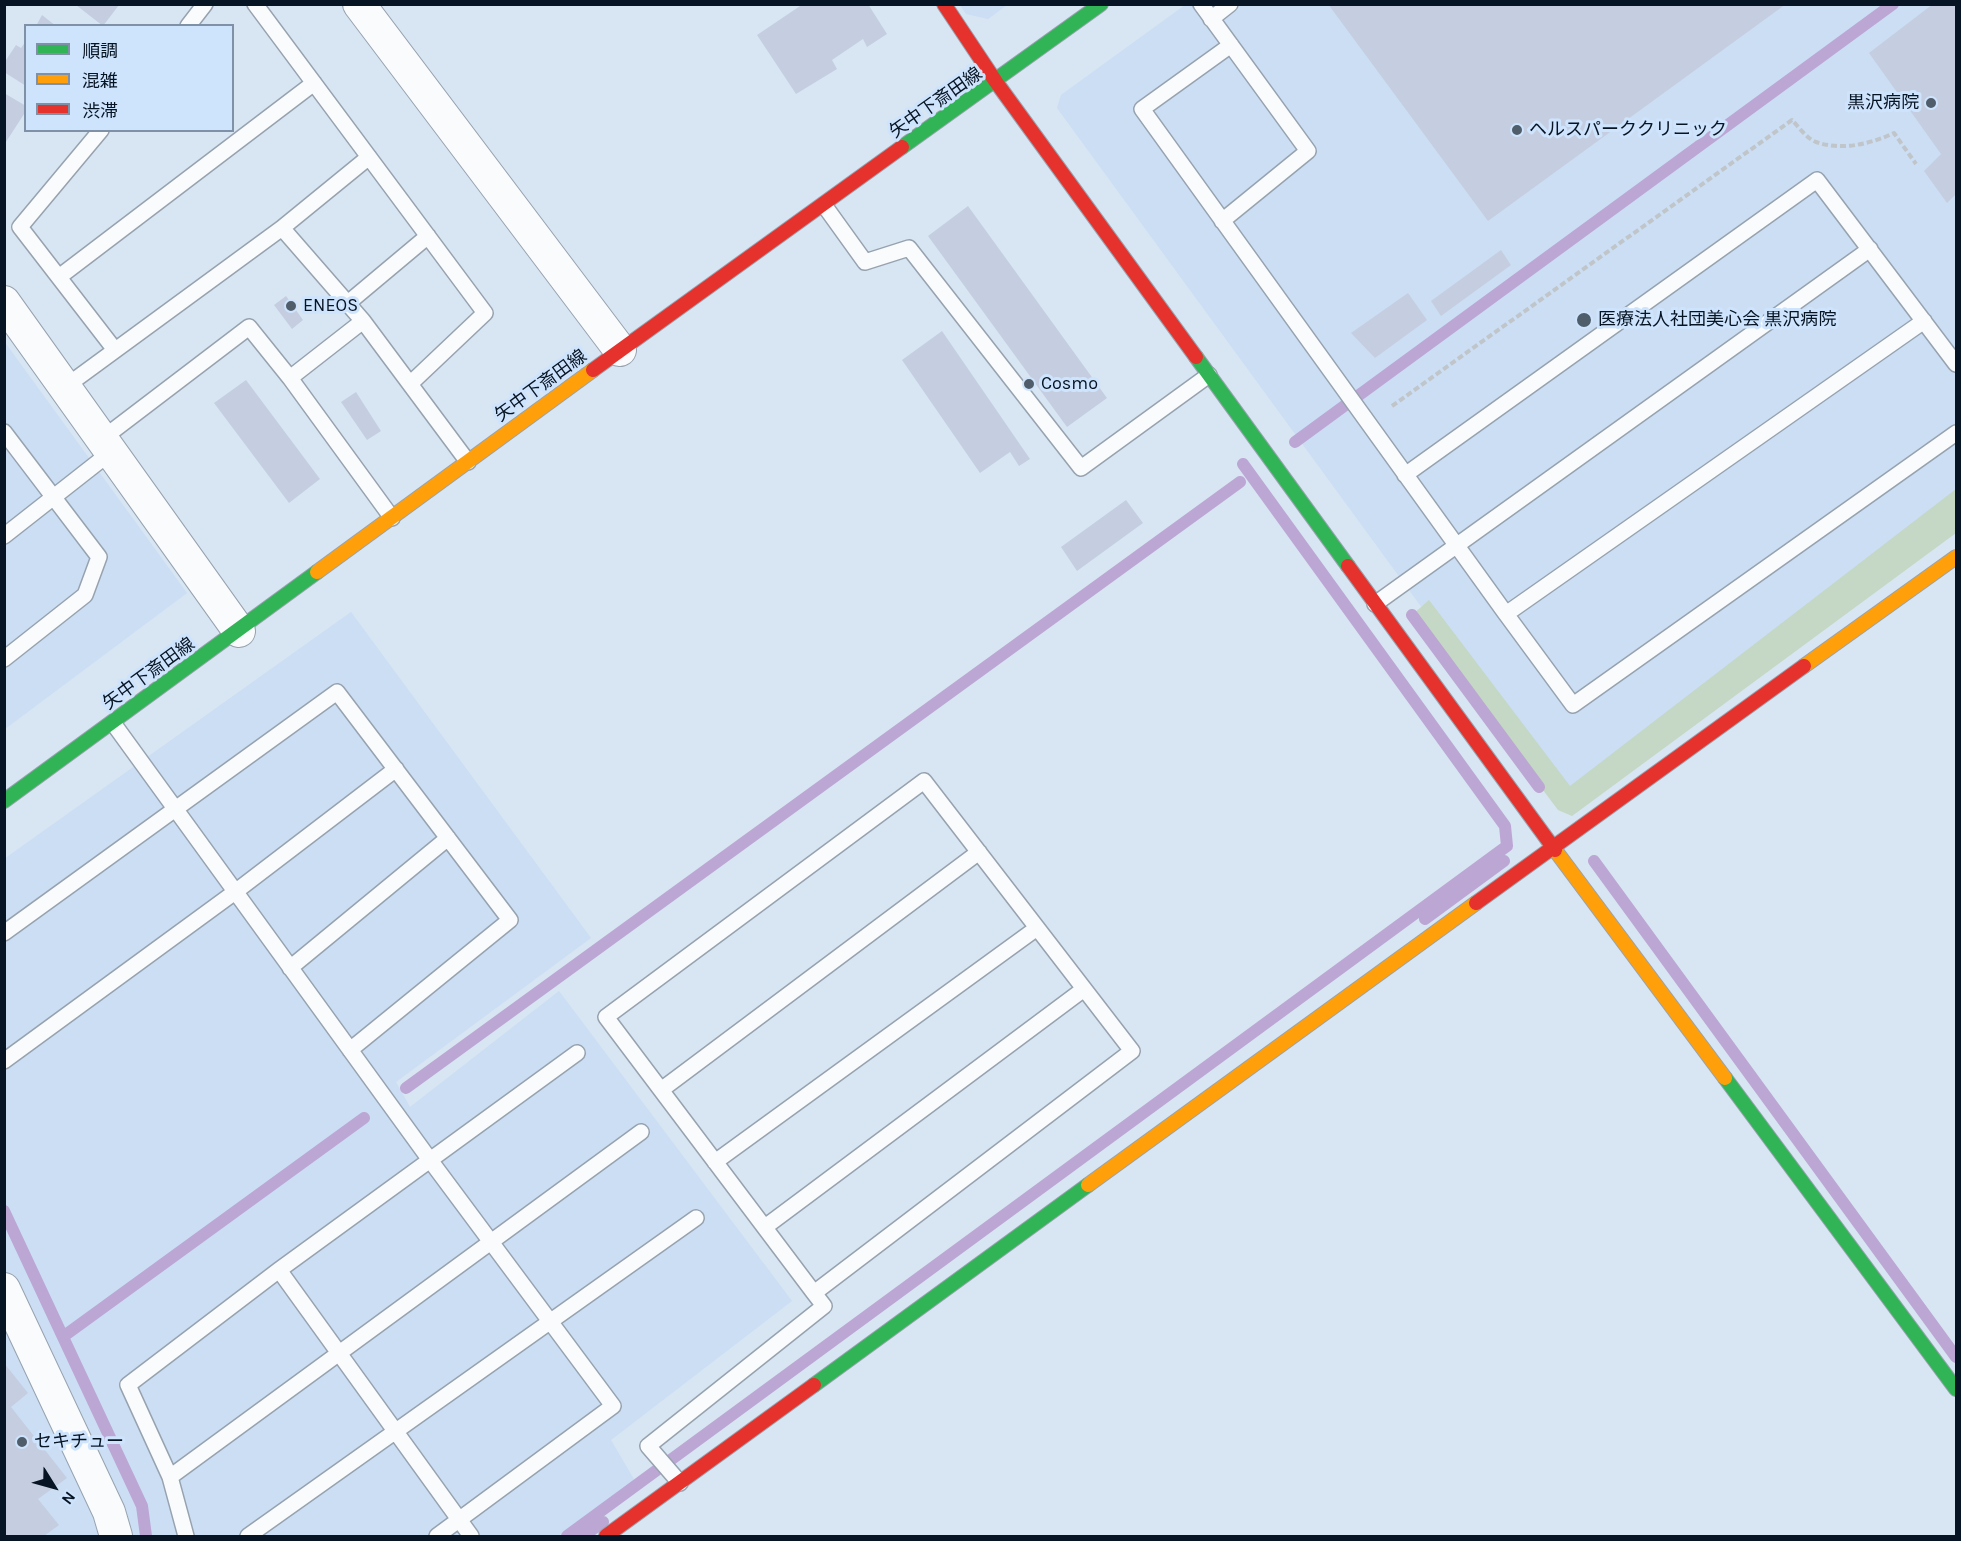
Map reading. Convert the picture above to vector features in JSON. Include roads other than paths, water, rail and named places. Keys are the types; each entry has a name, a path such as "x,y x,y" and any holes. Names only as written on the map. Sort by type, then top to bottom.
{"street":[{"path":"359,4 620,350"},
{"path":"944,4 996,82 1209,375 1378,601 1552,848 1956,1389"},
{"name":"矢中下斎田線","path":"4,801 620,350 996,82 1101,4"},
{"path":"4,302 239,631"},
{"path":"606,1536 677,1480 1956,557"},
{"path":"4,1289 109,1512 116,1536"}],"lane":[{"path":"190,24 205,4"},
{"path":"255,4 485,313 410,384"},
{"path":"1201,4 1308,151 1222,221"},
{"path":"1211,19 1230,4"},
{"path":"1231,45 1142,109 1455,546 1573,705 1956,433"},
{"path":"59,277 314,83"},
{"path":"99,132 21,227 115,350"},
{"path":"65,387 282,228 369,157"},
{"path":"1405,475 1817,180 1956,364"},
{"path":"824,205 865,262 909,248 1081,468 1209,375"},
{"path":"282,228 363,321 468,462"},
{"path":"348,303 428,236"},
{"path":"1378,601 1870,249"},
{"path":"290,378 363,321"},
{"path":"1506,614 1924,321"},
{"path":"4,536 54,497 106,445 249,327 290,378 392,518"},
{"path":"4,432 99,557 85,595 4,659"},
{"path":"4,933 337,692 510,920 350,1050"},
{"path":"113,723 490,1242 613,1406 437,1536"},
{"path":"4,1061 235,892 396,769"},
{"path":"677,1480 648,1446 824,1306 814,1293 765,1227 606,1017 924,781 1132,1051 814,1293"},
{"path":"290,968 448,838"},
{"path":"661,1090 979,852"},
{"path":"715,1161 1037,928"},
{"path":"765,1227 1084,989"},
{"path":"186,1536 170,1478 128,1385 279,1270 577,1053"},
{"path":"170,1478 640,1132"},
{"path":"248,1536 696,1218"},
{"path":"279,1270 471,1536"}],"waterway":[{"path":"1295,442 1893,4"},
{"path":"567,1536 1507,846 1505,826 1243,464"},
{"path":"406,1088 1240,482"},
{"path":"1412,615 1539,787"},
{"path":"1425,919 1504,861"},
{"path":"1594,861 1956,1357"},
{"path":"64,1336 364,1118"},
{"path":"4,1211 142,1506 146,1536"},
{"path":"583,1536 603,1522"}],"place":[{"name":"黒沢病院","path":"1931,103"},
{"name":"ヘルスパーククリニック","path":"1517,130"},
{"name":"ENEOS","path":"291,306"},
{"name":"医療法人社団美心会 黒沢病院","path":"1584,320"},
{"name":"Cosmo","path":"1029,384"},
{"name":"セキチュー","path":"22,1442"}]}
